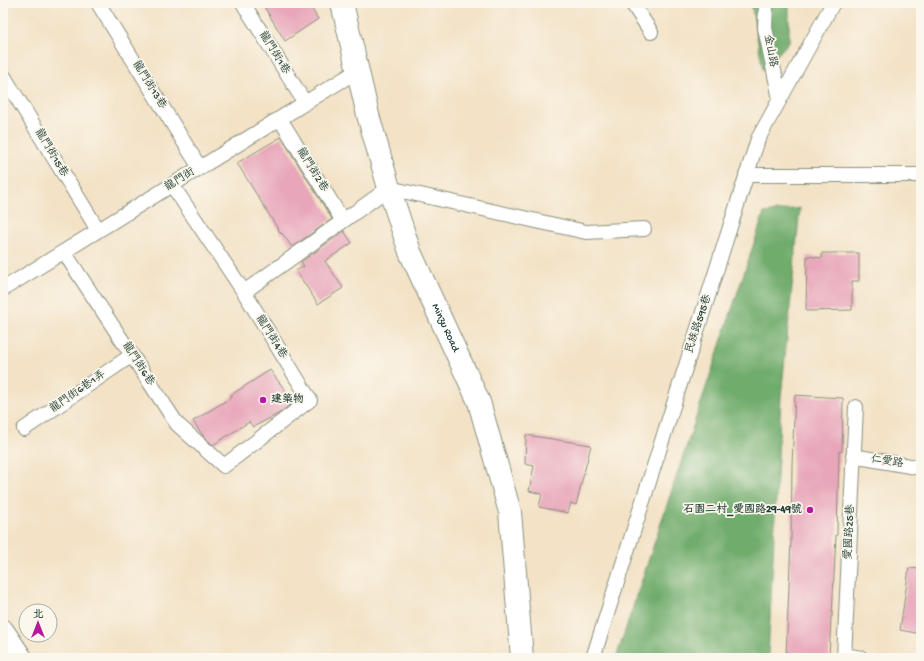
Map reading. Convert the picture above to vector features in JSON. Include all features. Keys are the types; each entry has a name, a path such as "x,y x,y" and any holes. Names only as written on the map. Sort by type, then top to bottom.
{"street":[{"name":"Minzu Road","path":"342,3 368,115 389,188 410,252 479,402 510,512 522,658"},
{"path":"3,631 21,658"}],"lane":[{"name":"龍門街13巷","path":"98,3 200,168"},
{"name":"龍門街1巷","path":"243,3 305,103"},
{"path":"632,3 650,32"},
{"name":"金山路","path":"766,3 765,28 780,99"},
{"name":"民族路595巷","path":"593,658 758,139 833,3"},
{"name":"龍門街","path":"3,289 357,71"},
{"name":"龍門街15巷","path":"3,75 98,230"},
{"name":"龍門街2巷","path":"280,118 343,221"},
{"path":"746,175 921,175"},
{"name":"龍門街4巷","path":"172,185 244,292 310,400 224,466"},
{"path":"244,292 389,188 586,232 644,229"},
{"name":"龍門街6巷","path":"64,252 177,424 224,466"},
{"name":"龍門街6巷1弄","path":"24,429 132,355"},
{"name":"愛國路25巷","path":"844,657 856,407"},
{"name":"仁愛路","path":"854,456 921,468"},
{"path":"844,657 861,658"}],"green space":[{"path":"751,3 789,3 789,42 763,70"},
{"path":"800,208 781,397 768,658 616,658 764,213"}],"building":[{"path":"262,3 308,3 318,19 285,41"},
{"path":"281,137 332,219 292,247 282,233 281,234 237,163"},
{"path":"344,231 352,243 325,261 343,288 318,304 296,271 304,266 301,262"},
{"path":"822,253 859,253 859,281 852,281 852,310 806,311 807,256 822,258"},
{"path":"270,370 294,402 278,414 253,427 249,422 213,445 204,437 193,421 232,397 231,395"},
{"name":"石園二村_愛國路29-49號","path":"795,395 843,398 842,452 839,451 837,535 829,658 786,657"},
{"path":"526,435 591,445 576,505 571,503 568,513 539,507 542,494 529,491 534,466 525,464"},
{"path":"909,568 921,569 921,634 900,630"}],"place":[{"name":"建築物","path":"263,400"},
{"name":"石園二村_愛國路29-49號","path":"810,510"}]}
